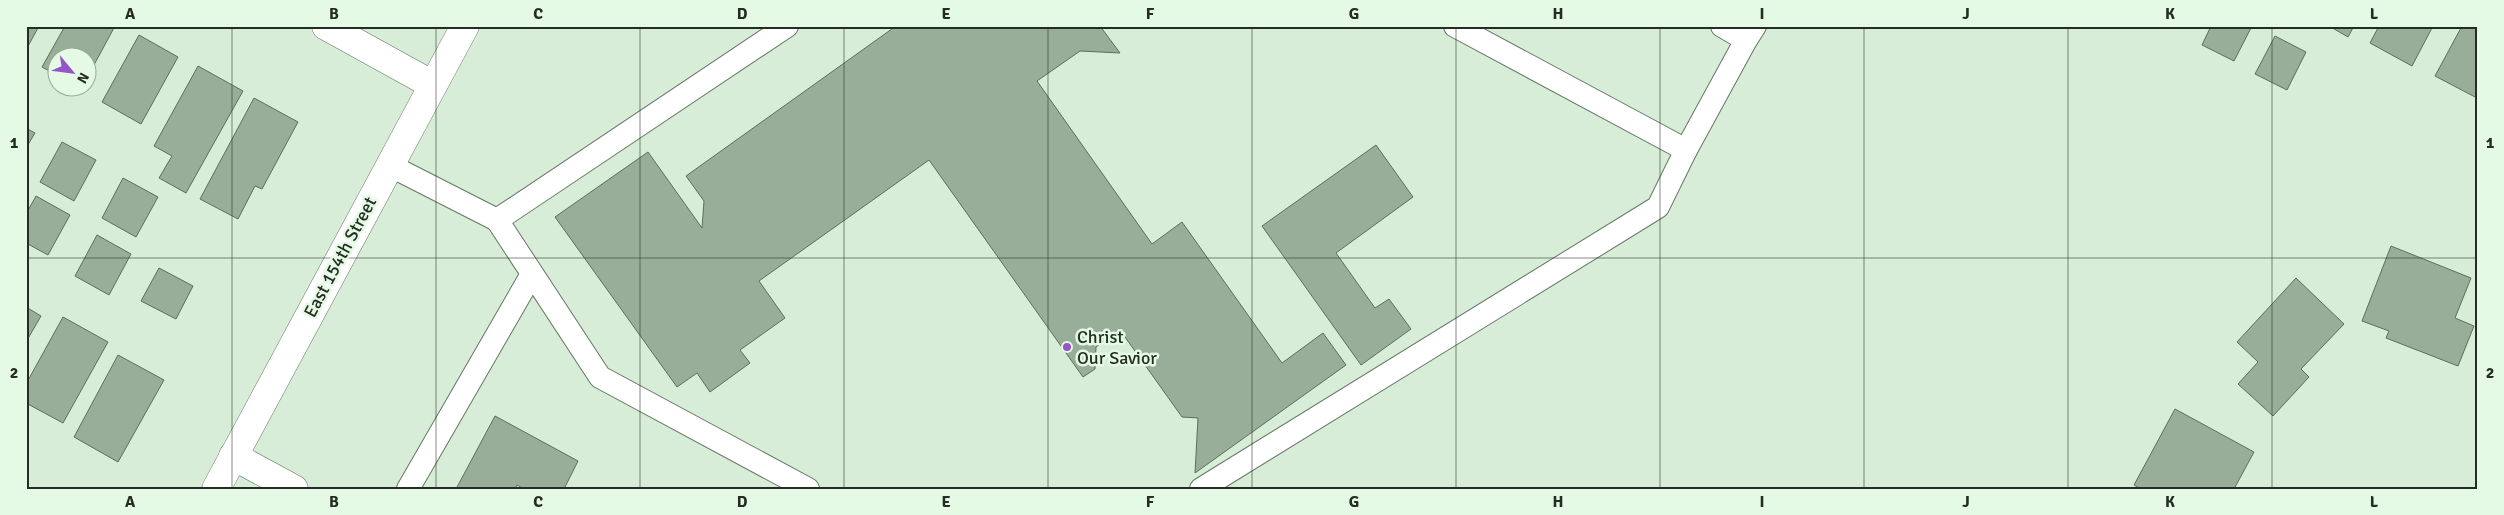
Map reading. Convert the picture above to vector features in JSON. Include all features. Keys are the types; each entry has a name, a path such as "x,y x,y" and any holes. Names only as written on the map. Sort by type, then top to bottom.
{"street":[{"path":"326,26 433,85"},
{"name":"East 154th Street","path":"216,489 464,26"},
{"path":"233,456 294,489"}],"lane":[{"path":"497,220 787,26"},
{"path":"1455,26 1686,150"},
{"path":"1201,489 1658,207 1686,150 1750,33 1722,26"},
{"path":"389,165 497,220 600,377 808,489"},
{"path":"408,489 532,274"}],"building":[{"path":"26,26 39,26 26,50"},
{"path":"65,26 115,26 98,57 98,48 53,48"},
{"path":"896,26 1100,26 1120,53 1080,51 1037,81 1152,244 1182,222 1282,363 1323,333 1346,365 1195,473 1198,418 1182,417 1120,330 1096,347 1095,369 1083,377 929,160 759,281 785,318 740,350 750,363 710,392 697,373 677,387 555,217 648,152 702,228 704,201 686,176"},
{"path":"2211,26 2252,26 2234,61 2202,45"},
{"path":"2329,26 2354,26 2348,37"},
{"path":"2379,26 2433,26 2412,66 2370,43"},
{"path":"2462,26 2478,26 2477,98 2435,76"},
{"path":"139,35 178,57 141,124 102,102"},
{"path":"2275,36 2306,52 2287,90 2255,74"},
{"path":"48,56 48,70 42,67"},
{"path":"198,66 243,91 186,193 159,178 172,156 154,146"},
{"path":"254,98 298,122 262,189 255,186 238,219 200,199"},
{"path":"26,128 35,133 26,148"},
{"path":"62,142 96,160 74,201 40,182"},
{"path":"1376,145 1413,197 1336,253 1375,308 1389,299 1411,329 1361,365 1262,226"},
{"path":"123,178 158,197 136,237 102,218"},
{"path":"36,196 70,215 48,255 26,243 26,214"},
{"path":"97,235 131,254 109,295 75,276"},
{"path":"2391,246 2471,278 2455,318 2474,326 2458,366 2386,338 2389,331 2362,321"},
{"path":"159,268 193,286 176,319 141,301"},
{"path":"2296,278 2344,324 2301,369 2309,377 2273,416 2238,384 2258,362 2237,342"},
{"path":"26,307 41,316 26,342"},
{"path":"63,317 108,342 63,423 26,403 26,384"},
{"path":"118,355 164,380 118,462 74,437"},
{"path":"2175,409 2254,452 2234,489 2141,489 2134,485"},
{"path":"495,416 578,461 564,489 524,489 517,485 515,489 456,489"}],"place":[{"name":"Christ Our Savior","path":"1067,347"}]}
